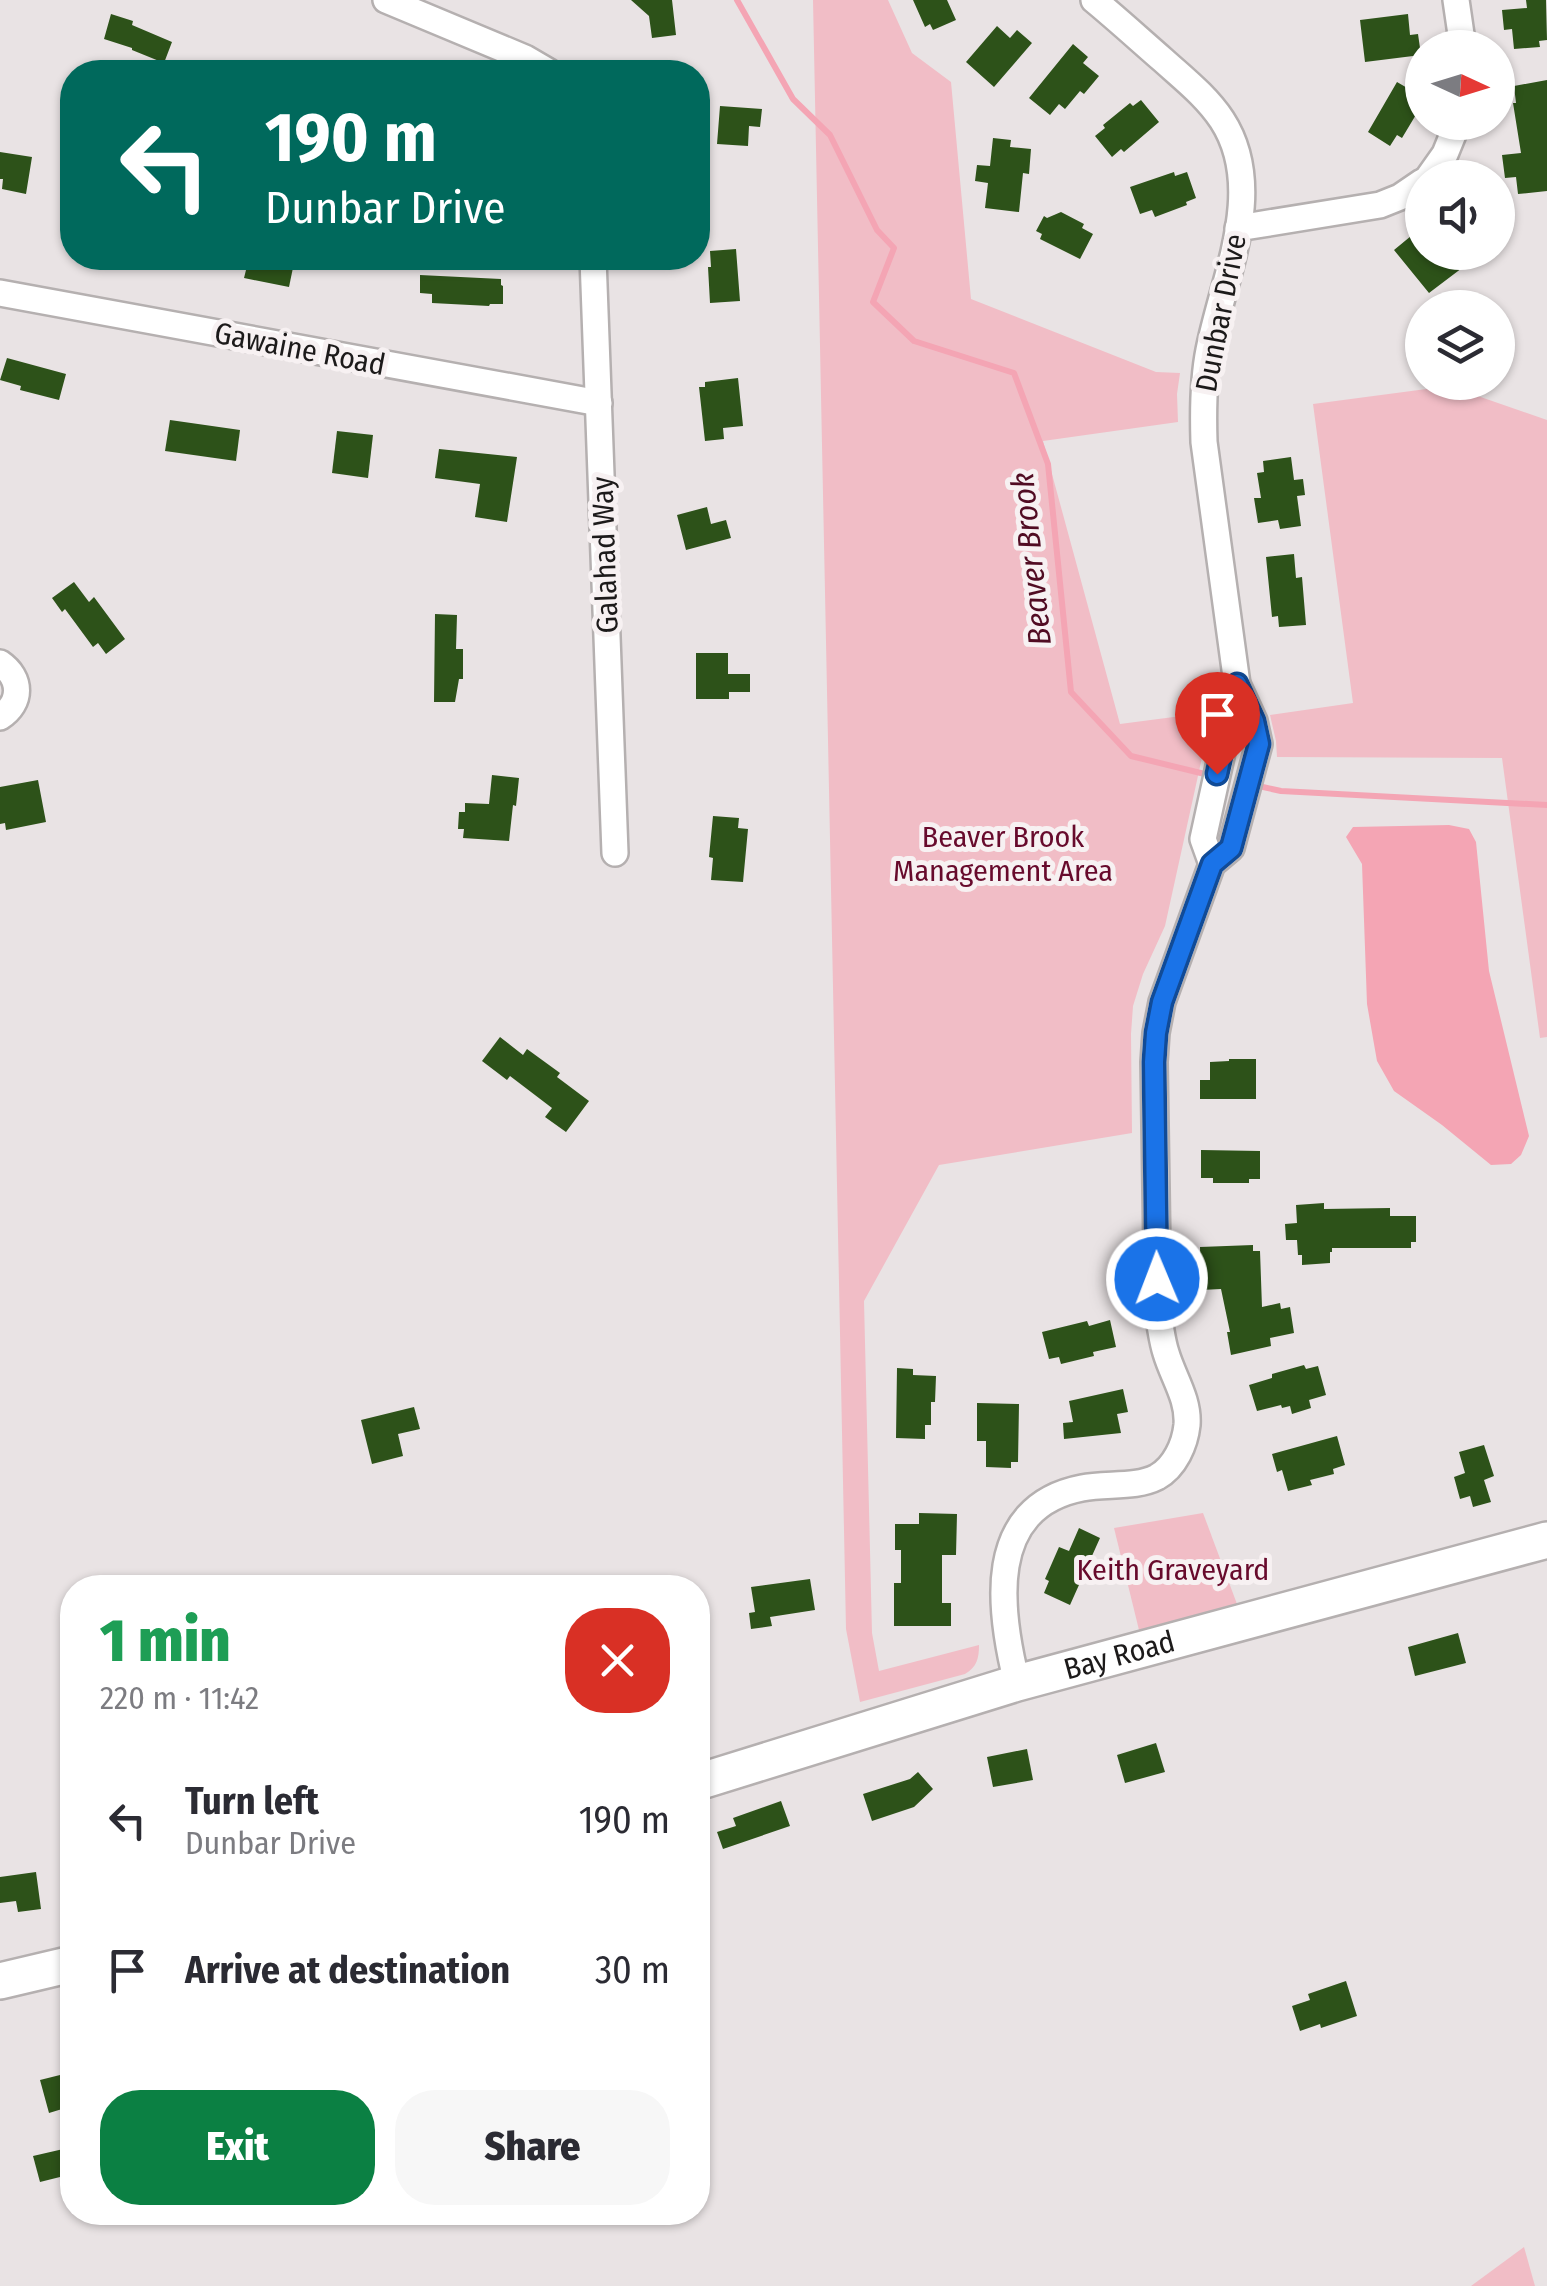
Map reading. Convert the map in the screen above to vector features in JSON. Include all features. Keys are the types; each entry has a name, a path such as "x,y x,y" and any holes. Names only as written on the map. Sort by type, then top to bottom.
{"main road":[{"name":"Bay Road","path":"710,1778 1016,1683 1547,1540"},
{"path":"0,1981 60,1967"}],"street":[{"path":"386,0 528,60"},
{"path":"1456,0 1460,30"},
{"name":"Dunbar Drive","path":"1016,1683 1005,1633 1002,1593 1011,1544 1026,1519 1041,1504 1060,1494 1157,1477 1171,1465 1183,1445 1187,1423 1184,1400 1166,1352 1158,1316 1156,1033 1162,1002 1212,864 1231,848 1259,744 1254,721 1237,684 1204,442 1208,352 1238,228 1241,173 1225,125 1196,90 1110,4"},
{"path":"1238,228 1380,205 1405,194"},
{"name":"Galahad Way","path":"594,270 614,853"},
{"name":"Gawaine Road","path":"0,292 600,403"},
{"path":"0,663 12,673 17,691 11,709 0,717"},
{"name":"Dunbar Drive","path":"1212,864 1203,840 1237,684"}],"green space":[{"name":"Beaver Brook Management Area","path":"813,0 888,0 912,53 951,82 971,299 1156,372 1180,373 1178,422 1043,441 1120,724 1212,712 1165,926 1133,1006 1132,1133 939,1165 864,1301 872,1633 879,1671 979,1645 979,1654 965,1674 860,1702 846,1629"},
{"path":"1405,392 1405,400 1489,400 1547,420 1547,1037 1540,1038 1502,758 1277,757 1270,715 1353,703 1313,404"},
{"name":"Keith Graveyard","path":"1203,1513 1237,1604 1139,1630 1114,1528"},
{"path":"1524,2247 1535,2286 1471,2286"}],"shaded area":[{"path":"1449,825 1469,829 1476,842 1489,971 1529,1136 1521,1155 1511,1164 1491,1165 1394,1091 1377,1061 1367,1004 1362,864 1346,837 1353,827"}],"building":[{"path":"631,0 672,0 676,35 652,38 649,16"},
{"path":"913,0 947,0 956,20 933,30 930,24 925,27"},
{"path":"1526,0 1546,0 1547,40 1539,41 1540,47 1515,49 1515,30 1504,30 1502,10 1527,8"},
{"path":"111,14 172,42 165,60 157,60 104,39"},
{"path":"1408,14 1405,57 1365,62 1360,20"},
{"path":"997,26 1010,38 1017,30 1032,43 994,87 966,62"},
{"path":"1073,44 1088,57 1083,63 1099,76 1084,94 1080,91 1065,109 1059,104 1050,115 1029,98"},
{"path":"1547,80 1547,191 1518,194 1515,160 1503,160 1502,155 1521,153 1515,86"},
{"path":"1397,82 1405,87 1402,138 1397,135 1390,146 1368,132"},
{"path":"1141,100 1159,122 1124,152 1121,149 1112,157 1095,136 1130,103 1133,106"},
{"path":"720,106 762,109 760,127 749,126 748,146 717,144"},
{"path":"993,138 1011,140 1010,147 1031,149 1029,174 1023,173 1019,212 985,208 988,183 975,181 977,165 990,166"},
{"path":"0,152 32,157 26,194 2,189"},
{"path":"1174,172 1175,176 1187,172 1196,198 1155,217 1152,210 1140,214 1130,187"},
{"path":"1061,212 1084,224 1082,228 1093,234 1080,259 1040,239 1042,234 1036,231 1044,216"},
{"path":"1405,241 1405,264 1394,250"},
{"path":"736,249 740,301 710,303 710,251"},
{"path":"246,270 293,270 289,287 244,278"},
{"path":"1410,270 1459,270 1433,290 1427,290"},
{"path":"420,275 501,279 503,304 432,303 432,294 420,293"},
{"path":"7,358 66,374 59,400 20,390 21,386 0,380"},
{"path":"738,378 743,426 723,428 724,439 705,441 699,387 705,387 705,382"},
{"path":"170,420 240,430 236,461 165,451"},
{"path":"337,431 373,435 368,478 332,473"},
{"path":"439,449 517,457 507,522 475,517 480,484 435,478"},
{"path":"1291,457 1294,480 1303,479 1305,495 1297,496 1301,526 1280,529 1278,520 1258,523 1254,498 1261,498 1257,473 1264,472 1263,461"},
{"path":"707,507 711,524 726,520 731,538 686,550 677,515"},
{"path":"1294,554 1296,578 1302,577 1306,625 1279,627 1278,616 1272,617 1266,557"},
{"path":"74,582 89,602 94,597 125,639 106,654 98,643 93,647 52,598"},
{"path":"435,614 457,615 456,649 463,649 463,679 459,679 455,702 434,702"},
{"path":"696,653 728,653 728,674 750,674 750,692 729,692 729,699 696,699"},
{"path":"492,775 519,778 509,841 463,838 464,829 458,829 459,812 465,812 465,803 489,804"},
{"path":"38,780 46,822 6,830 5,823 0,824 0,787"},
{"path":"713,816 739,818 738,828 748,829 743,882 711,880"},
{"path":"500,1037 523,1055 527,1049 589,1101 566,1132 545,1117 552,1108 510,1076 507,1080 482,1061"},
{"path":"1256,1059 1256,1099 1200,1099 1200,1080 1210,1080 1210,1062"},
{"path":"1201,1150 1260,1151 1260,1179 1249,1179 1249,1183 1213,1183 1213,1178 1201,1178"},
{"path":"1324,1203 1324,1209 1390,1208 1390,1216 1416,1216 1416,1242 1411,1242 1411,1248 1332,1248 1330,1263 1302,1265 1297,1240 1286,1240 1285,1224 1297,1223 1296,1205"},
{"path":"1253,1245 1253,1251 1260,1251 1262,1307 1280,1303 1281,1309 1290,1307 1294,1333 1270,1338 1271,1346 1231,1355 1221,1289 1201,1290 1200,1247"},
{"path":"1110,1320 1116,1347 1061,1364 1059,1357 1049,1359 1042,1332 1087,1321 1089,1326"},
{"path":"1304,1365 1306,1369 1318,1366 1326,1395 1309,1400 1311,1408 1292,1414 1290,1406 1281,1405 1257,1411 1249,1385"},
{"path":"897,1368 913,1369 913,1375 936,1376 931,1425 925,1425 925,1439 896,1438"},
{"path":"1123,1389 1128,1412 1117,1414 1121,1433 1064,1439 1063,1423 1073,1422 1069,1401"},
{"path":"977,1403 1019,1404 1018,1462 1011,1462 1011,1468 986,1467 986,1441 977,1441"},
{"path":"414,1407 420,1429 398,1434 403,1456 372,1464 361,1420"},
{"path":"1337,1436 1345,1465 1333,1469 1334,1474 1310,1480 1312,1485 1288,1491 1272,1454"},
{"path":"1484,1445 1494,1476 1484,1480 1491,1502 1473,1507 1470,1496 1460,1499 1454,1477 1465,1473 1459,1452"},
{"path":"919,1513 957,1514 956,1555 942,1555 942,1603 951,1603 951,1626 894,1626 894,1583 901,1583 901,1550 895,1550 895,1524 919,1524"},
{"path":"1079,1528 1100,1538 1070,1605 1044,1593 1049,1581 1045,1579 1059,1547 1069,1551"},
{"path":"810,1579 815,1610 770,1617 772,1626 751,1629 749,1613 755,1612 751,1587"},
{"path":"1458,1633 1466,1663 1415,1676 1408,1647"},
{"path":"1156,1743 1165,1772 1125,1783 1117,1755"},
{"path":"1027,1749 1033,1780 993,1787 987,1757"},
{"path":"918,1772 933,1789 914,1807 872,1821 863,1794 910,1779"},
{"path":"781,1801 790,1826 723,1849 717,1832 736,1826 733,1818"},
{"path":"36,1872 41,1909 18,1912 16,1901 0,1903 0,1877"},
{"path":"1346,1981 1357,2016 1300,2031 1292,2006 1310,2000 1308,1994"},
{"path":"60,2075 60,2110 49,2113 40,2080"},
{"path":"60,2150 60,2177 40,2182 33,2156"}],"waterway":[{"name":"Beaver Brook","path":"737,0 793,99 830,135 877,230 894,248 873,302 914,341 1014,373 1048,464 1071,692 1131,756 1213,776"},
{"name":"Beaver Brook","path":"1254,785 1281,791 1547,805"}],"route":[{"path":"1157,1279 1156,1033 1162,1002 1212,864 1231,848 1259,744 1254,721 1237,684 1217,774"}]}
